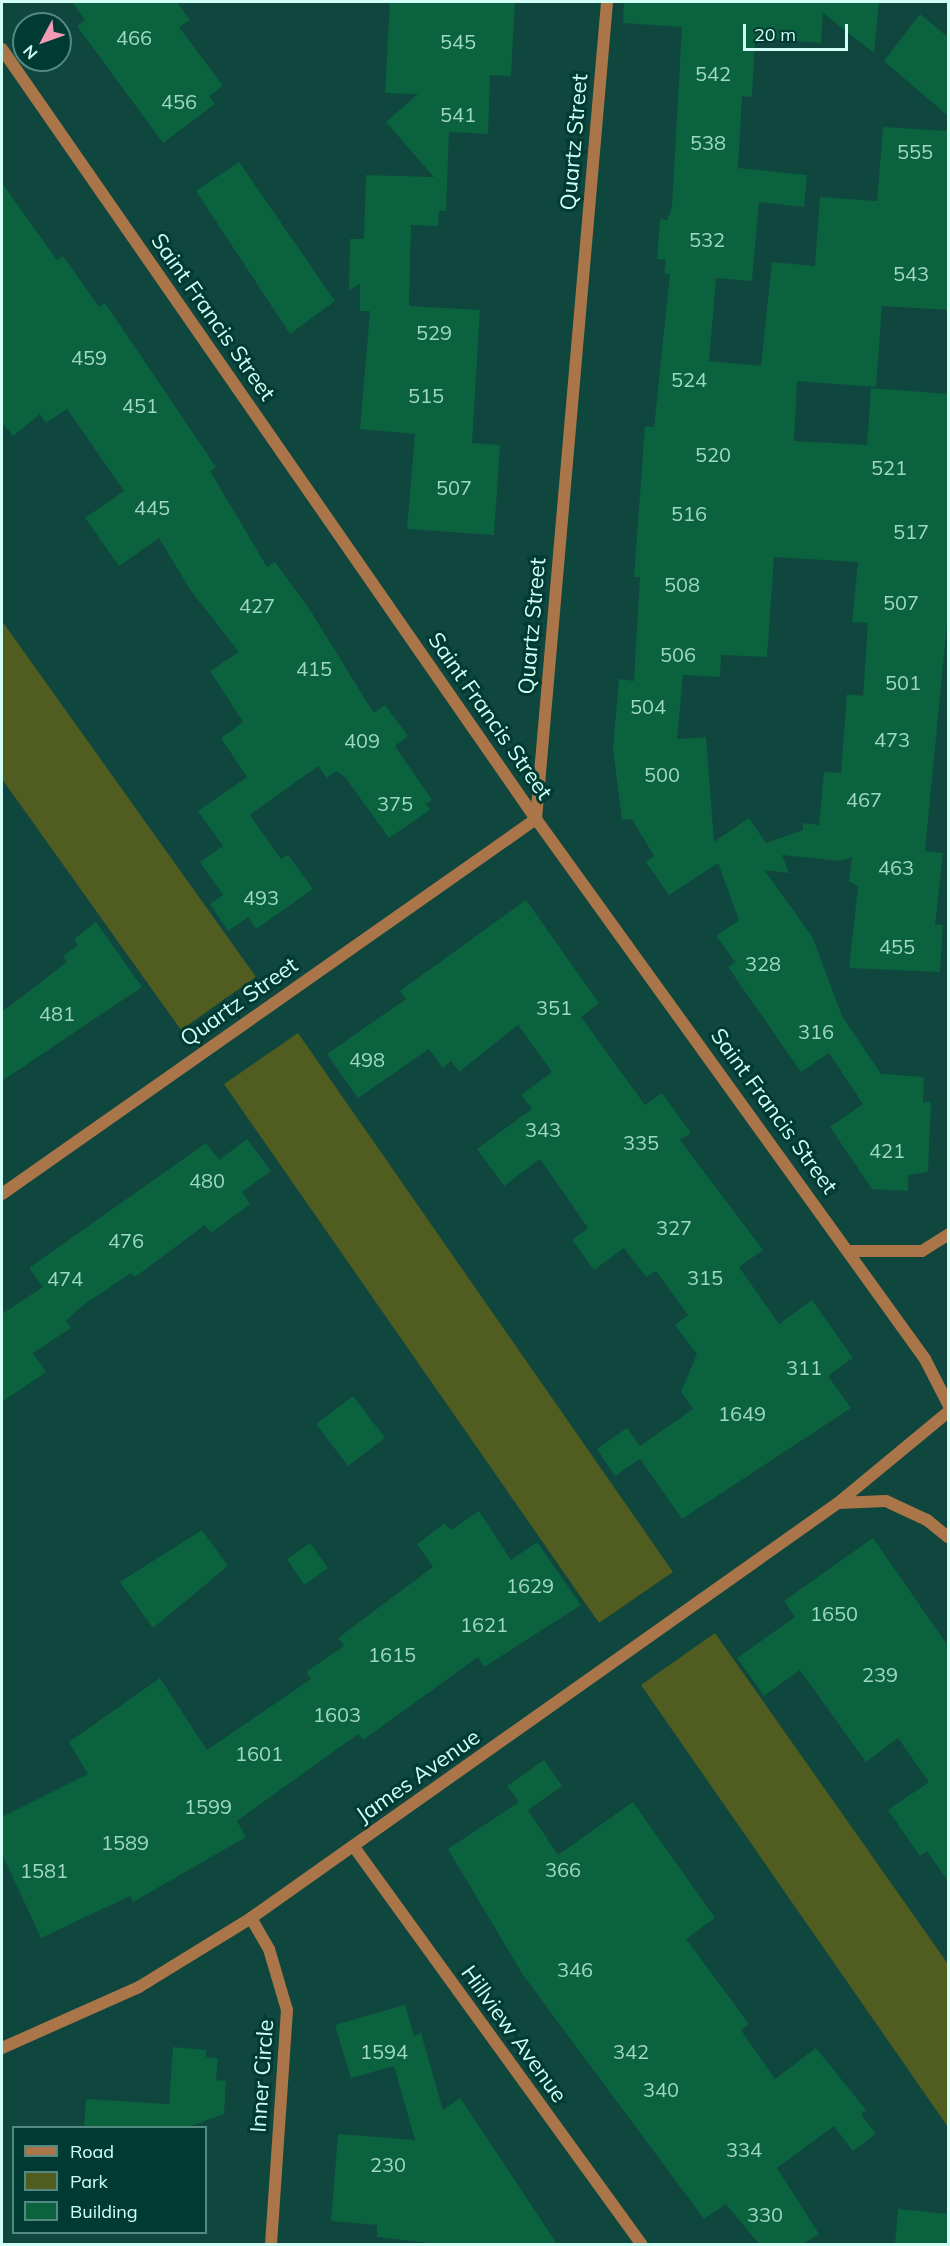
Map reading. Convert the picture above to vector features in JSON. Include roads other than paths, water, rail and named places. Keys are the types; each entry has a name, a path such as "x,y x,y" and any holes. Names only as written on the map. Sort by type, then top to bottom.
{"street":[{"name":"Quartz Street","path":"2,1194 536,819 607,2"},
{"name":"Saint Francis Street","path":"2,49 536,819 926,1359 948,1404"},
{"path":"849,1251 922,1251 948,1235"},
{"name":"James Avenue","path":"2,2048 139,1987 251,1918 838,1503 948,1412"},
{"path":"838,1503 886,1501 927,1520 948,1538"},
{"name":"Hillview Avenue","path":"354,1847 641,2244"},
{"name":"Inner Circle","path":"251,1918 269,1949 288,2010 271,2244"}]}
